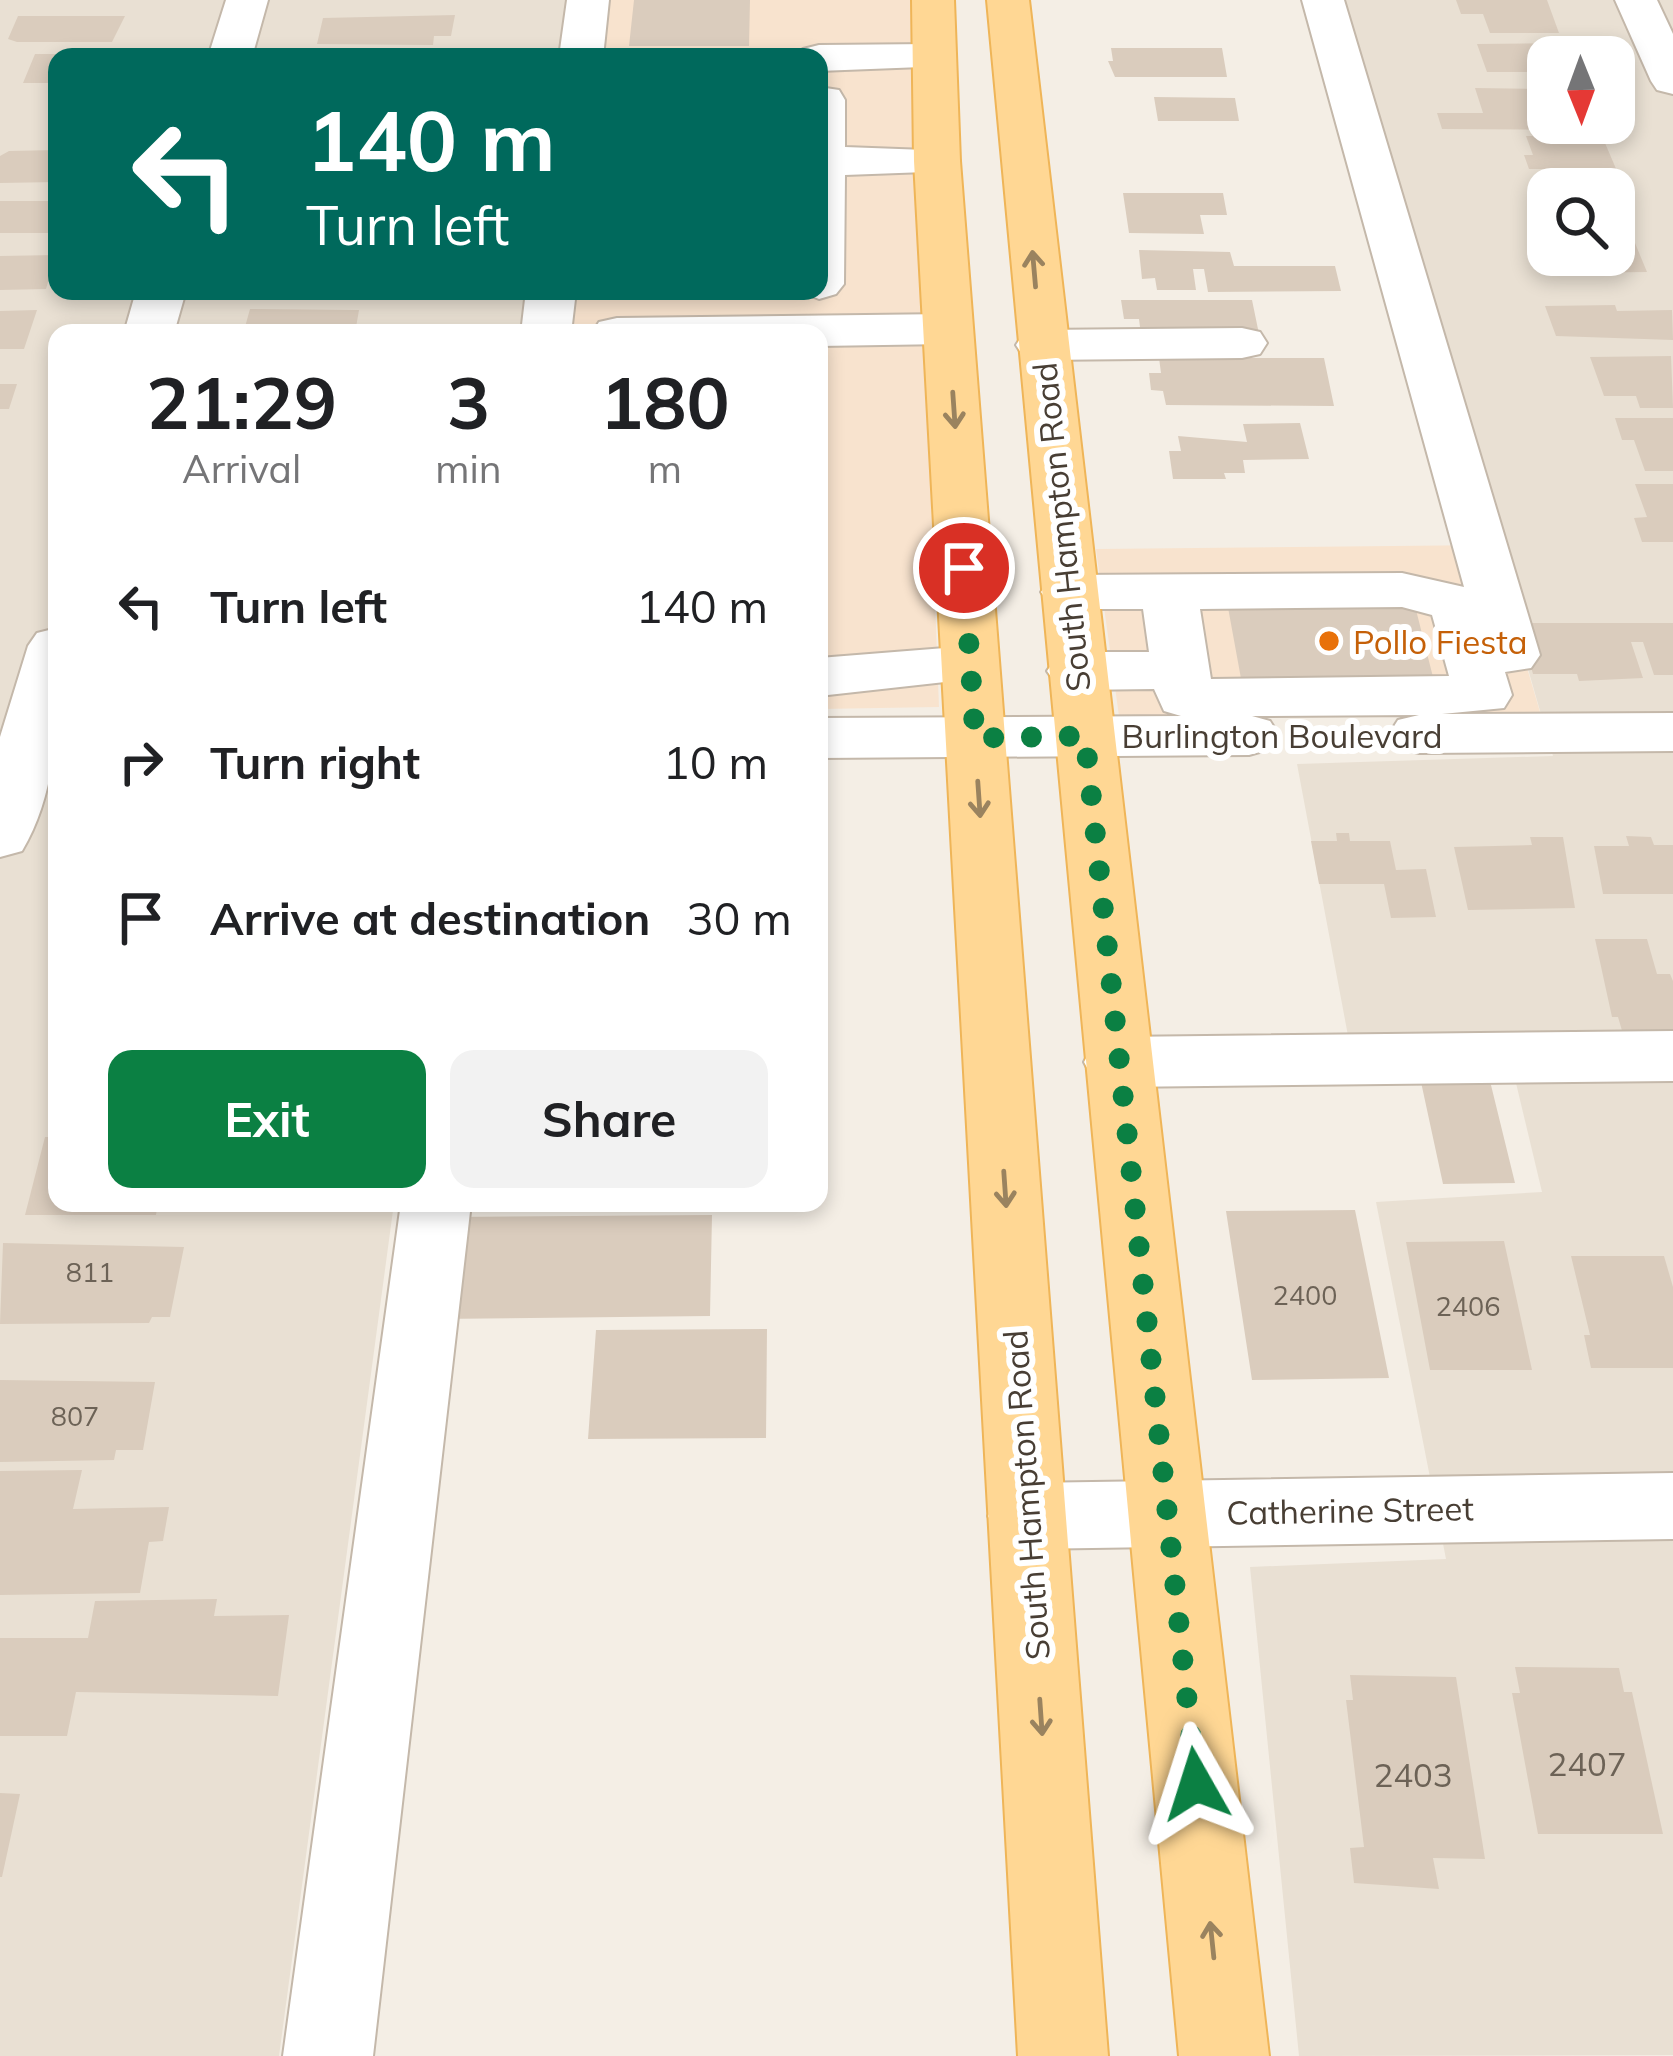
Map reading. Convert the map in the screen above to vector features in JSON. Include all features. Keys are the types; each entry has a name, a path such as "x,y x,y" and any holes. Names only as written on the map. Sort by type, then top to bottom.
{"main road":[{"name":"South Hampton Road","path":"1008,0 1223,2056"},
{"name":"South Hampton Road","path":"932,28 1063,2056"}],"street":[{"path":"233,48 247,0"},
{"path":"582,48 588,0"},
{"path":"1322,0 1490,711"},
{"path":"1636,0 1673,82"},
{"path":"828,174 932,28"},
{"path":"828,183 937,161"},
{"path":"828,194 948,329"},
{"path":"629,324 662,300"},
{"path":"1041,345 1242,343"},
{"path":"1069,592 1402,590 1457,603 1490,711"},
{"path":"1169,591 1185,698 1490,711"},
{"path":"828,676 970,664"},
{"path":"1076,671 1181,670"},
{"path":"0,836 48,677"},
{"name":"Burlington Boulevard","path":"828,738 1085,736 1490,711 1673,732"},
{"path":"1117,1062 1673,1056"},
{"path":"328,2056 435,1212"},
{"name":"Catherine Street","path":"1027,1516 1673,1506"}],"shaded area":[{"path":"0,0 569,0 561,48 48,48 48,300 524,300 520,324 48,324 48,1212 393,1212 279,2056 0,2056"},
{"path":"599,0 912,0 939,707 828,709 828,324 563,324 565,300 828,300 828,48 594,48"},
{"path":"1336,0 1673,0 1673,2055 1299,2056 1250,1567 1446,1559 1376,1202 1542,1192 1505,1037 1349,1041 1297,764 1553,756"},
{"path":"1491,545 1540,712 1119,716 1096,549"}],"building":[{"path":"634,0 750,0 749,46 629,46"},
{"path":"1456,0 1547,0 1559,33 1490,33 1483,14 1461,14"},
{"path":"455,15 451,36 434,36 433,45 317,44 323,18"},
{"path":"18,16 125,16 112,42 17,42 8,39"},
{"path":"1527,43 1527,72 1487,72 1477,44"},
{"path":"1111,48 1222,48 1227,77 1115,77 1108,61 1113,61"},
{"path":"35,54 48,54 48,83 23,83"},
{"path":"1475,88 1527,89 1527,130 1442,129 1437,113 1483,113"},
{"path":"1154,97 1235,98 1239,121 1158,121"},
{"path":"1529,144 1605,144 1616,168 1529,168 1524,155 1533,155"},
{"path":"48,150 48,182 0,183 0,156 9,151"},
{"path":"1123,193 1223,193 1227,215 1200,215 1204,234 1129,233"},
{"path":"0,201 48,201 48,233 0,233"},
{"path":"1635,243 1647,272 1635,272"},
{"path":"1139,250 1230,252 1234,266 1335,266 1341,291 1208,292 1204,269 1193,269 1196,290 1157,290 1155,278 1142,279"},
{"path":"48,255 46,289 0,290 0,256"},
{"path":"1121,300 1252,300 1259,334 1141,335 1139,319 1124,319"},
{"path":"1615,305 1617,311 1672,310 1673,340 1556,336 1545,306"},
{"path":"250,309 359,310 357,324 246,324"},
{"path":"37,310 24,349 0,349 0,311"},
{"path":"1671,356 1673,408 1640,408 1636,396 1604,396 1590,357"},
{"path":"1159,358 1324,358 1334,406 1166,405 1163,391 1151,390 1149,373 1161,373"},
{"path":"0,384 17,384 9,409 0,409"},
{"path":"1615,418 1673,418 1673,471 1645,471 1634,440 1622,440"},
{"path":"1300,423 1309,459 1243,460 1245,473 1224,473 1226,479 1173,479 1169,451 1181,451 1178,436 1247,442 1243,424"},
{"path":"1635,484 1673,484 1673,542 1642,542 1634,518 1647,517"},
{"name":"Pollo Fiesta","path":"1227,602 1414,602 1434,681 1242,684"},
{"path":"1519,623 1673,623 1673,675 1654,675 1643,642 1631,642 1643,678 1579,681 1577,674 1533,674"},
{"path":"1336,833 1349,833 1350,841 1390,841 1396,870 1426,869 1436,917 1391,918 1384,884 1319,884 1311,841 1337,841"},
{"path":"1626,836 1651,837 1654,845 1673,845 1673,894 1603,894 1594,846 1629,846"},
{"path":"1530,837 1563,837 1575,908 1468,910 1454,847 1532,845"},
{"path":"1595,939 1647,939 1657,974 1670,974 1673,981 1673,1034 1623,1034 1618,1017 1612,1017"},
{"path":"1490,1081 1515,1183 1443,1184 1421,1082"},
{"path":"45,1137 48,1212 156,1212 156,1215 25,1215"},
{"path":"1355,1210 1389,1378 1252,1380 1226,1211"},
{"path":"712,1215 710,1316 436,1319 448,1217"},
{"path":"1504,1241 1532,1370 1430,1370 1406,1242"},
{"path":"3,1243 184,1247 170,1317 152,1317 149,1323 0,1324"},
{"path":"1571,1256 1664,1256 1673,1287 1673,1368 1591,1368 1584,1335 1590,1335"},
{"path":"767,1329 766,1438 588,1439 596,1330"},
{"path":"0,1380 155,1382 143,1450 116,1450 114,1460 0,1462"},
{"path":"82,1470 73,1509 169,1507 163,1541 149,1542 140,1593 0,1595 0,1471"},
{"path":"217,1599 214,1616 289,1615 278,1696 76,1692 67,1736 0,1736 0,1638 88,1638 95,1601"},
{"path":"1515,1667 1619,1668 1624,1692 1632,1692 1663,1834 1538,1834 1512,1693 1520,1693"},
{"path":"1350,1675 1456,1677 1485,1859 1433,1858 1439,1889 1354,1883 1350,1848 1364,1847 1346,1700 1353,1700"},
{"path":"0,1793 20,1794 2,1877 0,1877"}],"place":[{"name":"Pollo Fiesta","path":"1329,641"}],"route":[{"path":"964,568 975,738 1085,736 1196,1784"}]}
